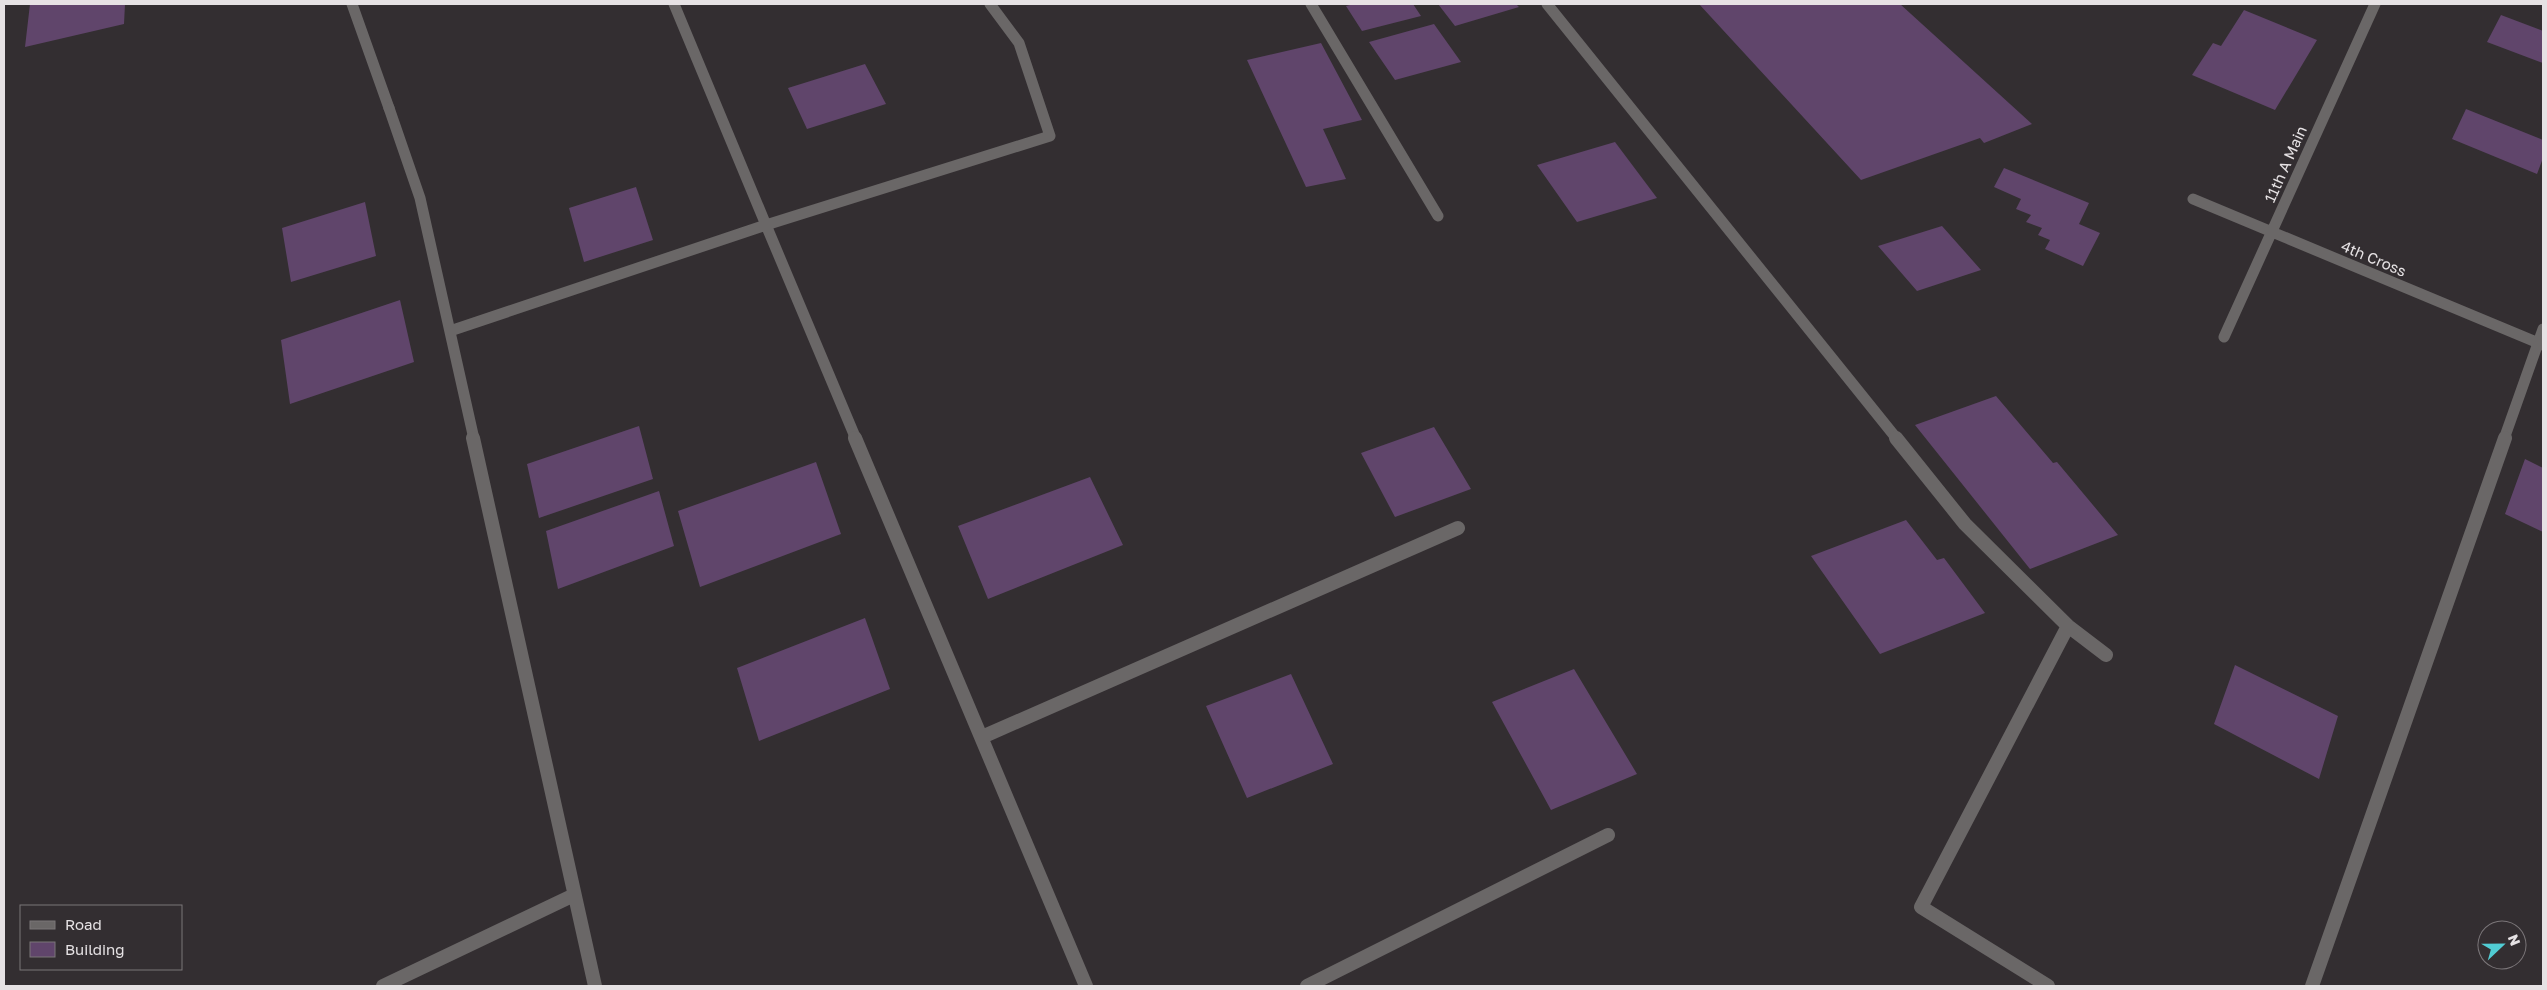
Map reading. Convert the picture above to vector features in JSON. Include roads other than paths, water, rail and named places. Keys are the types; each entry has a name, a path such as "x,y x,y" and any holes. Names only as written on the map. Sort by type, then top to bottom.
{"street":[{"path":"352,4 420,198 595,986"},
{"path":"674,4 1086,986"},
{"path":"450,331 766,225 1050,136 1019,43 990,4"},
{"path":"1312,4 1438,216"},
{"path":"1547,4 1965,524 2068,626 2106,655"},
{"name":"11th A Main","path":"2224,337 2375,4"},
{"name":"4th Cross","path":"2193,199 2541,344"},
{"path":"2312,986 2541,344 2543,329"},
{"path":"982,737 1458,528"},
{"path":"2048,986 1921,907 2068,626"},
{"path":"1307,986 1608,835"},
{"path":"383,986 574,895"}]}
